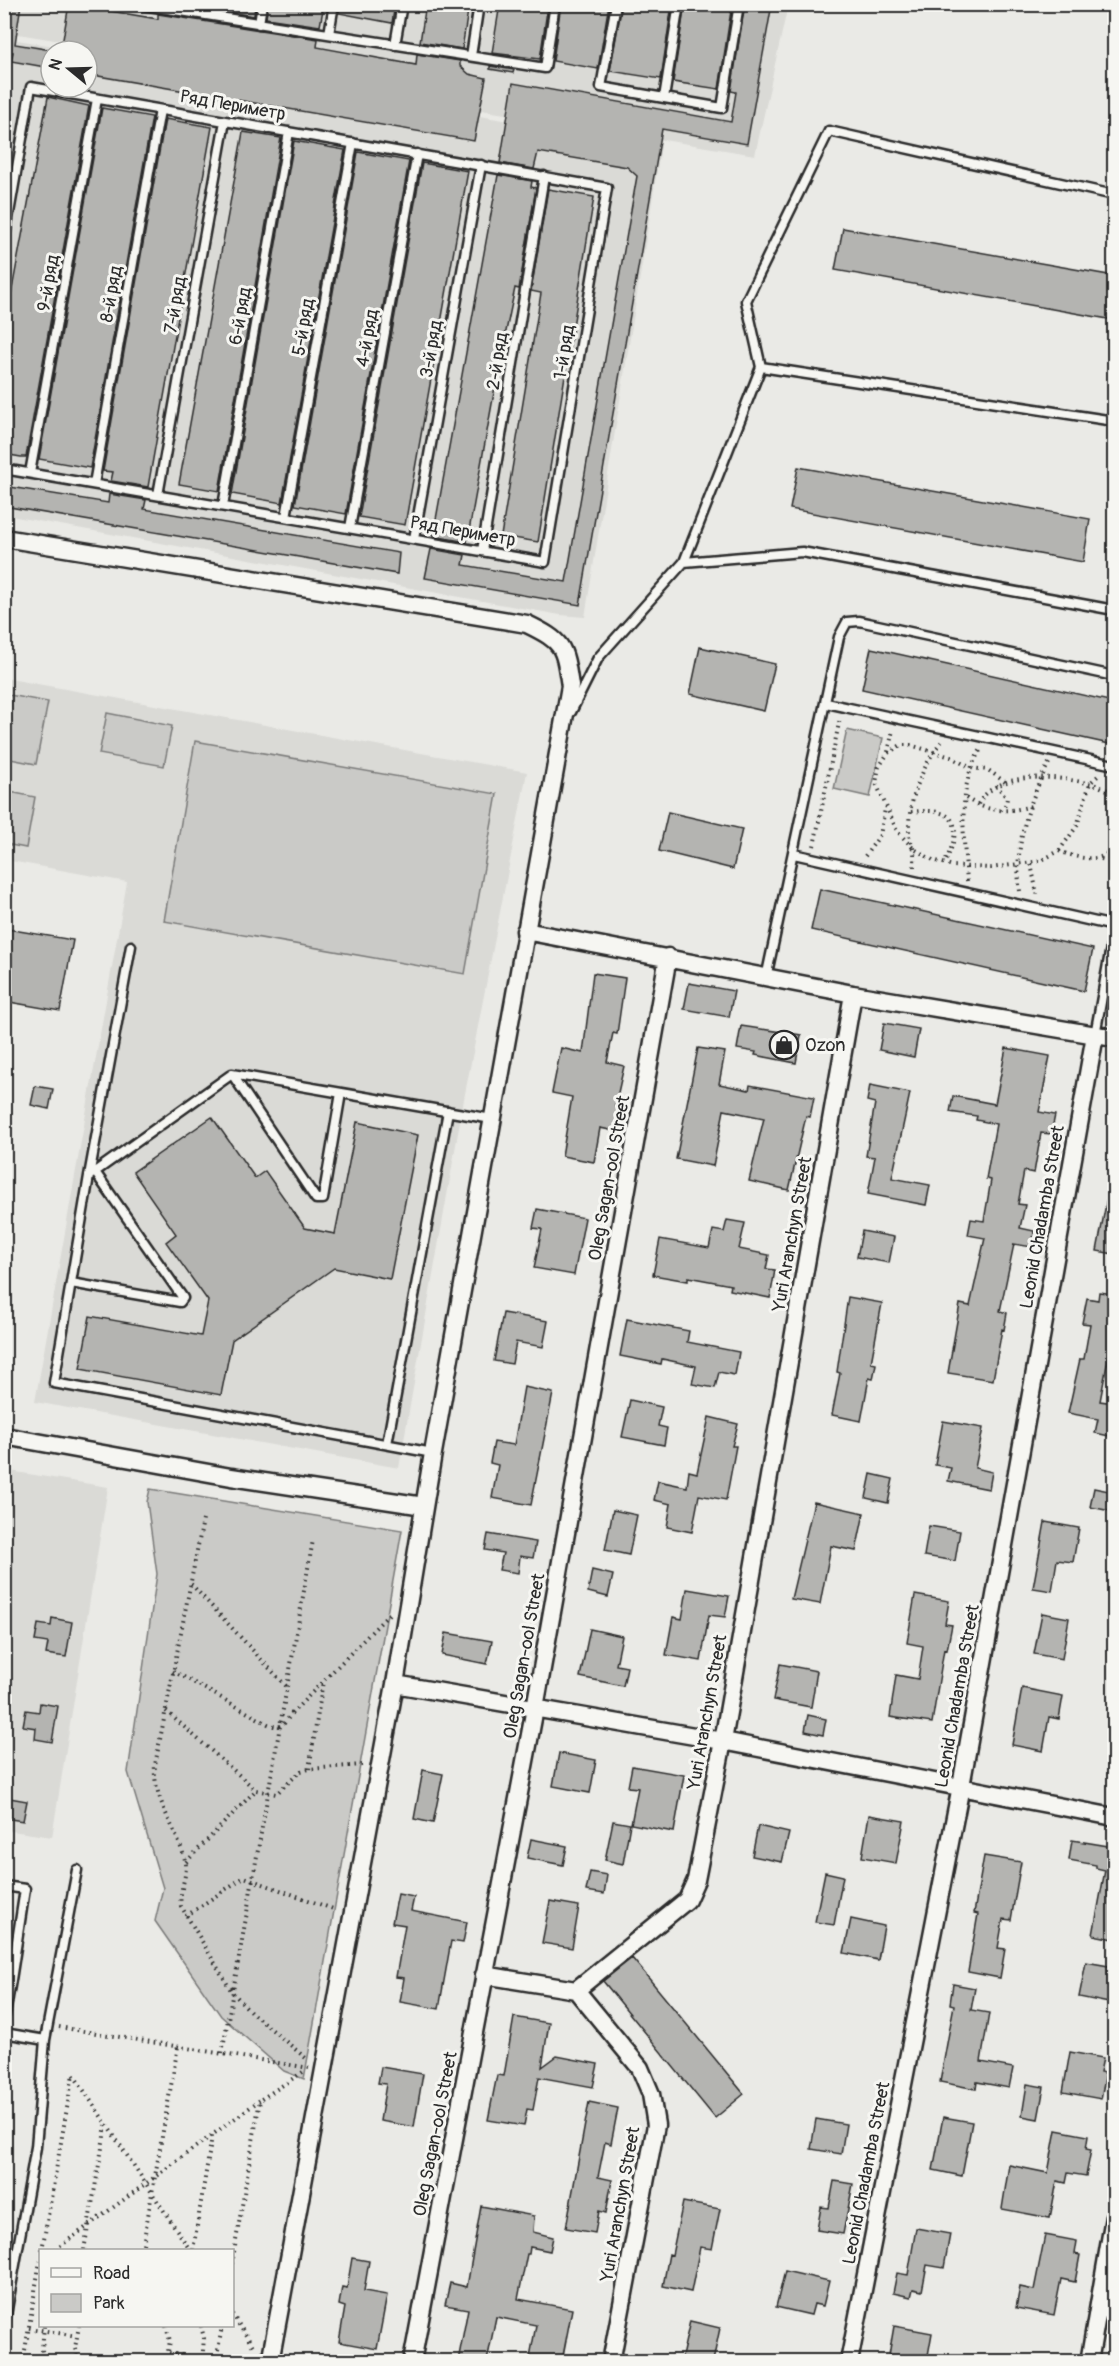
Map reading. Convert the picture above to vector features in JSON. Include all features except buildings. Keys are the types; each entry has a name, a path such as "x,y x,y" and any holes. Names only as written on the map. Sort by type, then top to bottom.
{"street":[{"path":"4,538 527,624 551,635 565,653 570,686 433,1452 395,1684 265,2358"},
{"path":"525,931 854,994 1114,1038"},
{"name":"Oleg Sagan-ool Street","path":"412,2361 535,1708 668,957"},
{"name":"Yuri Aranchyn Street","path":"611,2361 656,2125 651,2094 640,2068 576,1990 687,1900 696,1880 723,1741 854,994"},
{"name":"Leonid Chadamba Street","path":"849,2361 961,1786 1095,1035"},
{"path":"4,1436 231,1477 424,1506"},
{"path":"395,1684 723,1741 1114,1817"},
{"path":"484,1974 576,1990"},
{"path":"1089,2361 1114,2217"}],"lane":[{"path":"136,4 187,8 259,24 545,68 555,4"},
{"path":"259,24 262,4"},
{"path":"329,34 334,4"},
{"path":"395,45 402,4"},
{"path":"471,56 479,4"},
{"path":"616,4 601,87 722,108 739,4"},
{"path":"664,98 679,4"},
{"name":"Ряд Периметр","path":"4,242 32,87 39,88"},
{"name":"Ряд Периметр","path":"97,99 583,183"},
{"name":"9-й ряд","path":"30,473 97,99"},
{"name":"8-й ряд","path":"94,484 160,110"},
{"name":"7-й ряд","path":"158,495 225,121"},
{"path":"562,728 598,658 684,562 761,367 746,301 829,131 1114,195"},
{"name":"6-й ряд","path":"222,506 289,132"},
{"name":"5-й ряд","path":"286,517 353,143"},
{"name":"4-й ряд","path":"350,528 417,154"},
{"name":"3-й ряд","path":"414,539 481,165"},
{"name":"2-й ряд","path":"482,551 544,176"},
{"name":"1-й ряд","path":"548,545 607,188 583,183"},
{"path":"761,367 1114,421"},
{"name":"Ряд Периметр","path":"4,469 545,562 548,545"},
{"path":"684,562 802,552 1114,610"},
{"path":"766,978 839,637 847,622 853,621 1114,676"},
{"path":"826,703 1114,764"},
{"path":"794,854 1046,911 1114,929 1095,1035"},
{"path":"131,946 54,1383 433,1452"},
{"path":"92,1174 232,1074 492,1119"},
{"path":"232,1074 316,1199 323,1199 341,1093"},
{"path":"387,1444 448,1111"},
{"path":"71,1283 180,1302 183,1298 92,1174"},
{"path":"4,2326 36,2146 45,2040 77,1870"},
{"path":"4,1886 25,1889 8,1979 4,2021"},
{"path":"4,2033 45,2040"}],"path":[{"path":"811,858 843,707"},
{"path":"896,718 888,753 879,767 876,783 897,831 914,849 944,864 966,868 991,868 1031,863 1049,857 1059,851 1077,826 1090,783 1114,764"},
{"path":"969,894 964,826 966,797 974,760 990,738"},
{"path":"888,753 901,746 910,745 956,759 971,768 988,770 1005,782"},
{"path":"913,881 914,849 909,838 910,812 933,752"},
{"path":"1024,906 1019,884 1023,832 1041,779 1055,752"},
{"path":"978,804 982,796 996,785 1005,782 1041,779 1090,783 1114,792"},
{"path":"996,785 1007,798 1005,806 1000,810"},
{"path":"966,797 978,804 1000,810 1031,806"},
{"path":"849,867 865,855 876,842 883,826 885,806"},
{"path":"910,812 926,811 943,814 955,824 957,833 954,846 944,864"},
{"path":"1097,859 1107,856 1114,849"},
{"path":"1059,851 1076,856 1114,861"},
{"path":"1031,863 1035,889 1046,911"},
{"path":"203,1520 155,1766 155,1780 186,1862 180,1903 186,1916 232,1992 252,2013 311,2062"},
{"path":"222,2053 313,1540"},
{"path":"190,1584 287,1686"},
{"path":"279,1728 389,1614"},
{"path":"173,1671 279,1728"},
{"path":"309,1769 323,1681"},
{"path":"166,1711 256,1790 276,1794 301,1772 309,1769 363,1765"},
{"path":"186,1862 256,1790"},
{"path":"186,1916 244,1876 337,1910"},
{"path":"48,2025 310,2068 260,2100 56,2249"},
{"path":"142,2249 178,2046"},
{"path":"42,2249 73,2074 190,2249"},
{"path":"234,2252 260,2100"},
{"path":"84,2249 106,2124"},
{"path":"191,2249 212,2135"},
{"path":"23,2361 39,2267"},
{"path":"234,2317 265,2358"},
{"path":"78,2327 75,2348 78,2361"},
{"path":"166,2327 170,2341 166,2361"},
{"path":"201,2327 204,2338 202,2360"},
{"path":"169,2353 217,2361 222,2327"},
{"path":"29,2328 44,2328 76,2336"},
{"path":"44,2328 42,2350 44,2361"}],"shaded area":[{"path":"5,4 788,5 755,155 99,47 99,39 49,39 6,32"},
{"path":"5,38 39,44 39,99 99,99 99,53 661,146 585,617 560,615 5,515"},
{"path":"4,678 527,772 464,1099 399,1468 35,1402 127,882 5,860"},
{"path":"4,1470 108,1487 52,1837 5,1830"}],"green space":[{"path":"4,694 48,702 36,764 5,758"},
{"path":"107,713 172,726 164,766 99,754"},
{"path":"847,730 883,738 870,797 834,789"},
{"path":"195,741 497,794 465,974 164,921"},
{"path":"5,791 35,797 26,848 5,844"},
{"path":"150,1489 402,1530 304,2079 284,2071 221,2016 155,1921 163,1888 128,1772 157,1574 147,1502"}],"place":[{"name":"Ozon","path":"784,1045"}]}
